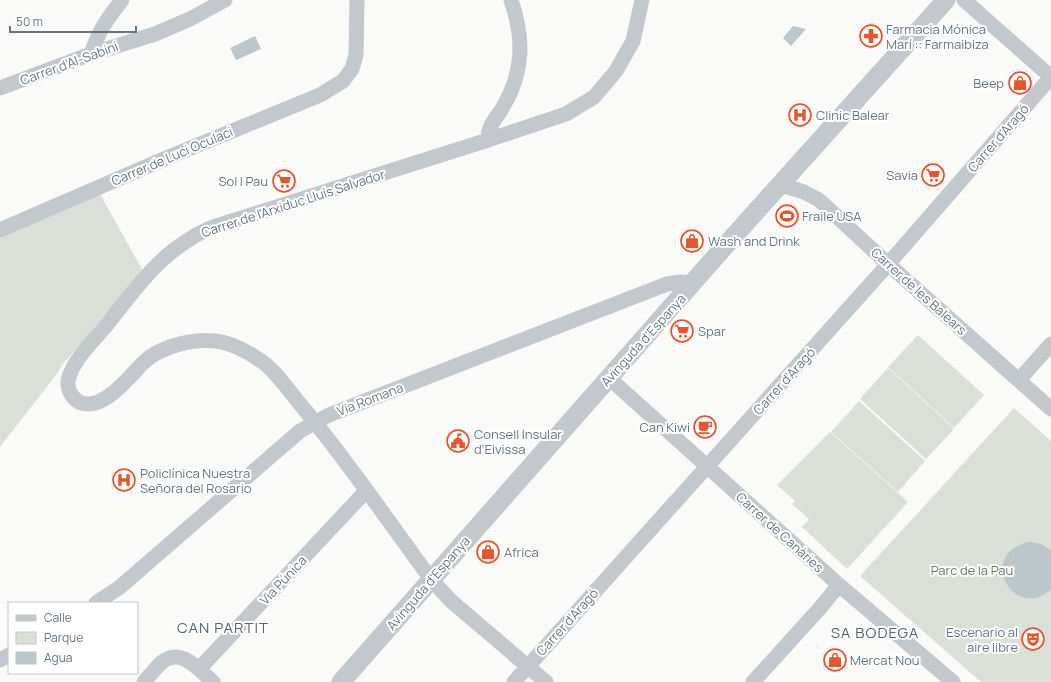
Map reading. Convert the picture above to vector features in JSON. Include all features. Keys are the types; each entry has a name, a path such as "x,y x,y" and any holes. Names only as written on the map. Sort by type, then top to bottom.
{"street":[{"path":"91,54 97,36 106,19 122,0"},
{"name":"Carrer d'Al-Sabini","path":"0,88 91,54 155,34 190,19 225,0"},
{"name":"Carrer de Luci Oculaci","path":"0,230 164,159 320,95 344,81 352,69 356,55 357,0"},
{"path":"511,0 516,13 520,38 520,59 515,85 503,108 489,128 488,140 566,114 594,97 616,71 633,41 642,0"},
{"name":"Avinguda d'Espanya","path":"341,682 609,378 946,0"},
{"path":"964,0 1051,77"},
{"name":"Carrer d'Aragó","path":"514,682 888,264 1051,77"},
{"name":"Carrer de l'Arxiduc Lluís Salvador","path":"488,140 204,230 169,254 142,282 77,361 68,378 68,388 71,395 79,402 89,404 98,402 110,396 148,358 185,342 222,342 239,348 260,359 275,374 316,422 431,580 450,600 546,682"},
{"name":"Carrer de les Balears","path":"781,185 804,192 819,200 888,264 1051,409"},
{"name":"Vía Romana","path":"98,602 120,587 300,432 329,415 667,284 682,282 693,284"},
{"path":"1019,380 1051,344"},
{"name":"Carrer de Canàries","path":"609,378 838,585 953,682"},
{"name":"Via Púnica","path":"199,669 366,491"},
{"path":"753,682 820,608 838,585"},
{"path":"144,682 160,664 176,656 185,658 213,682"}],"green space":[{"path":"100,194 143,271 62,365 56,375 0,447 0,238"},
{"path":"918,335 984,395 954,428 888,367"},
{"path":"888,368 954,429 926,459 860,399"},
{"path":"859,401 925,461 898,492 831,432"},
{"name":"Parc de la Pau","path":"1014,408 1051,441 1051,682 981,682 860,576"},
{"path":"830,432 908,502 847,569 802,527 809,519 792,504 795,501 777,485"}],"water":[{"path":"793,26 806,29 791,46 783,38"},
{"path":"255,36 261,49 236,60 230,48"},
{"path":"1028,542 1040,544 1051,551 1051,589 1038,597 1025,598 1014,593 1006,584 1003,572 1004,560 1012,549"}],"place":[{"name":"Farmacia Mónica Marí :: Farmaibiza","path":"871,36"},
{"name":"Beep","path":"1020,83"},
{"name":"Clinic Balear","path":"800,115"},
{"name":"Savia","path":"933,175"},
{"name":"Sol I Pau","path":"284,181"},
{"name":"Fraile USA","path":"787,216"},
{"name":"Wash and Drink","path":"692,241"},
{"name":"Spar","path":"682,331"},
{"name":"Can Kiwi","path":"705,427"},
{"name":"Consell Insular d'Eivissa","path":"458,441"},
{"name":"Policlínica Nuestra Señora del Rosario","path":"124,480"},
{"name":"Africa","path":"488,552"},
{"name":"Escenario al aire libre","path":"1033,639"},
{"name":"Mercat Nou","path":"835,660"}],"district":[{"name":"CAN PARTIT","path":"223,628"},
{"name":"SA BODEGA","path":"875,633"}]}
